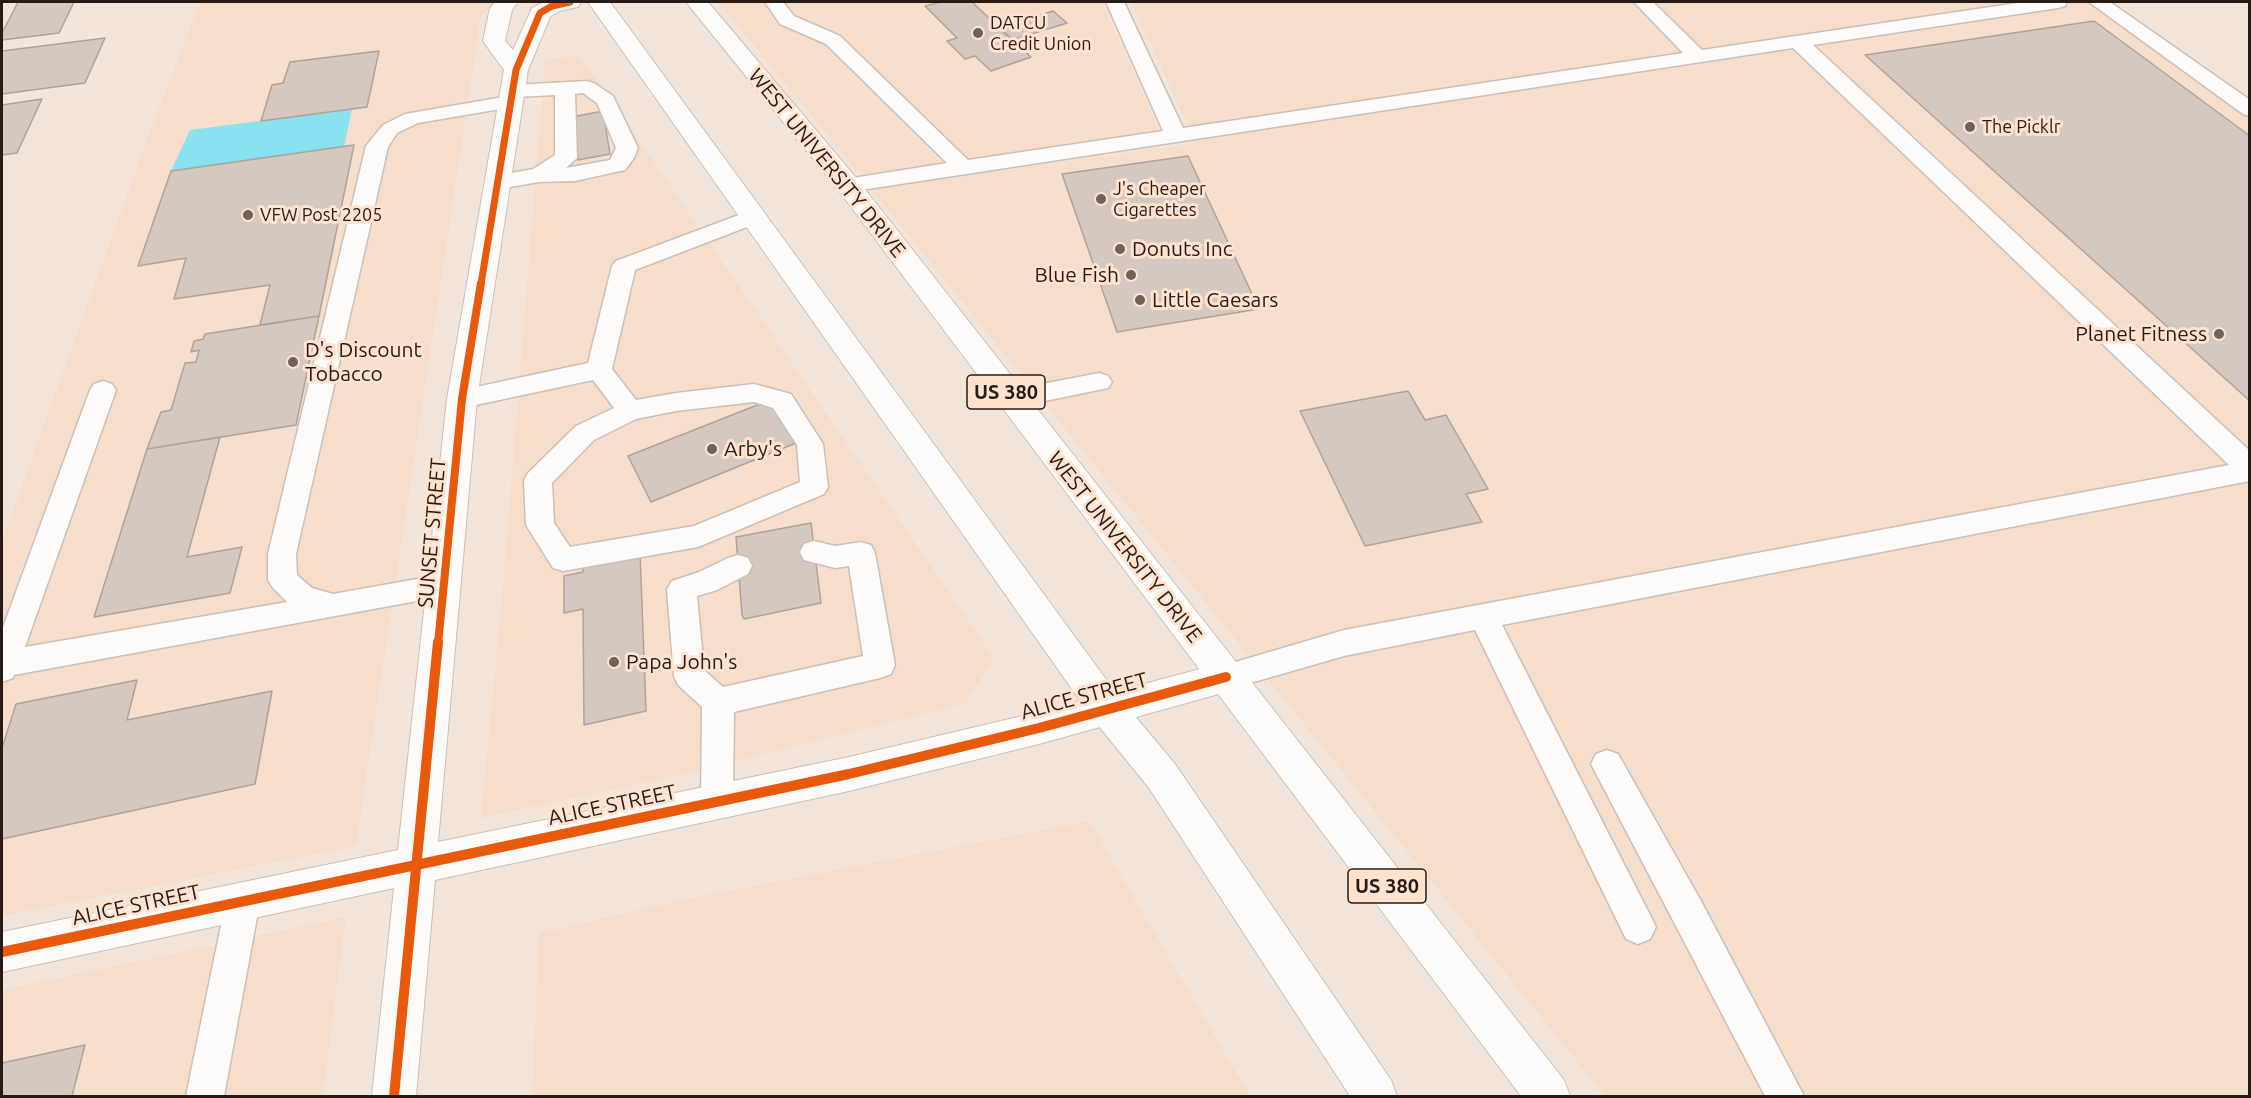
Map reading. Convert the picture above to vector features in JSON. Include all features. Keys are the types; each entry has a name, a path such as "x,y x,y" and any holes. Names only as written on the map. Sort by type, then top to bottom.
{"main road":[{"path":"507,2 501,8 494,41 513,87"},
{"name":"SUNSET STREET","path":"394,1096 462,399 513,87 540,13 552,6 570,2"},
{"path":"600,2 1106,708 1161,776 1375,1096"},
{"name":"WEST UNIVERSITY DRIVE","path":"697,2 848,185 1548,1096"},
{"name":"ALICE STREET","path":"2,952 849,774 1039,728 1226,677"}],"lane":[{"path":"774,2 787,20 833,40 964,168"},
{"path":"1115,2 1176,136"},
{"path":"1643,2 1698,57"},
{"path":"848,185 2058,2"},
{"path":"2098,2 2250,110"},
{"path":"1797,41 2250,470"},
{"path":"331,605 303,598 283,580 282,554 377,146 390,129 412,118 513,87 587,87 606,100 627,148 617,165 575,174 538,175 498,182"},
{"path":"538,175 566,158 565,88"},
{"path":"599,370 624,266 752,217"},
{"path":"462,399 599,370"},
{"path":"599,370 630,411"},
{"path":"1011,399 1099,382"},
{"path":"2,667 103,390"},
{"path":"754,393 782,401 810,444 814,487 698,536 563,560 540,525 538,480 585,433 630,411 676,402 754,393"},
{"path":"1226,677 1344,643 2250,470"},
{"path":"718,702 880,665 861,553 822,561"},
{"path":"717,802 718,702 689,676 682,589 707,582 739,578"},
{"path":"2,667 331,605 445,586"},
{"path":"1483,616 1638,927"},
{"path":"1607,764 1785,1096"},
{"path":"206,1096 243,901"}],"shaded area":[{"path":"200,2 500,2 481,15 356,846 2,916 2,541 149,134"},
{"path":"718,2 1102,2 1160,132 861,176"},
{"path":"1131,2 2088,2 2249,116 2249,1096 1605,1096 871,189 1196,143"},
{"path":"578,55 604,89 994,658 966,703 666,778 481,818 503,586 545,60"},
{"path":"1089,821 1250,1096 532,1096 539,933 686,899"},
{"path":"346,917 323,1096 2,1096 2,990"}],"water":[{"path":"352,109 344,147 171,171 190,130"}],"building":[{"path":"18,2 74,2 59,33 2,40 2,33"},
{"name":"DATCU Credit Union","path":"941,2 972,2 1031,57 991,71 975,56 965,59 947,41 957,38 925,6"},
{"path":"1053,11 1067,23 1012,40 999,28"},
{"path":"2094,21 2250,136 2250,401 1865,55"},
{"path":"105,38 85,83 2,94 2,51"},
{"path":"379,51 367,107 261,121 272,85 283,83 290,62"},
{"path":"42,99 17,153 2,155 2,105"},
{"path":"603,111 610,154 578,160 572,117"},
{"name":"VFW Post 2205","path":"354,145 319,316 260,325 270,285 174,299 186,258 138,266 171,171"},
{"path":"1188,156 1259,309 1117,332 1062,174"},
{"path":"319,316 296,425 147,449 161,412 171,410 185,363 196,362 199,350 191,352 194,341 203,339 205,334"},
{"path":"1408,391 1425,420 1446,415 1488,489 1466,494 1482,522 1365,546 1300,411"},
{"name":"Arby's","path":"770,400 796,443 651,502 628,456"},
{"path":"220,437 187,557 242,547 230,593 94,617 147,449"},
{"path":"811,523 821,603 744,619 736,537"},
{"name":"Papa John's","path":"640,552 646,711 584,725 583,609 564,613 564,576 583,572 583,563"},
{"path":"137,680 127,720 272,691 255,784 2,839 2,748 16,704"},
{"path":"85,1045 72,1096 2,1096 2,1063"}],"cycle path":[{"path":"394,1096 462,399 516,70 540,13 552,6 570,2"},
{"path":"2,952 849,774 1039,728 1226,677"}],"place":[{"name":"DATCU Credit Union","path":"978,33"},
{"name":"The Picklr","path":"1970,127"},
{"name":"J's Cheaper Cigarettes","path":"1101,199"},
{"name":"VFW Post 2205","path":"248,215"},
{"name":"Donuts Inc","path":"1120,249"},
{"name":"Blue Fish","path":"1131,275"},
{"name":"Little Caesars","path":"1140,300"},
{"name":"Planet Fitness","path":"2219,334"},
{"name":"D's Discount Tobacco","path":"293,362"},
{"name":"Arby's","path":"712,449"},
{"name":"Papa John's","path":"614,662"}]}
